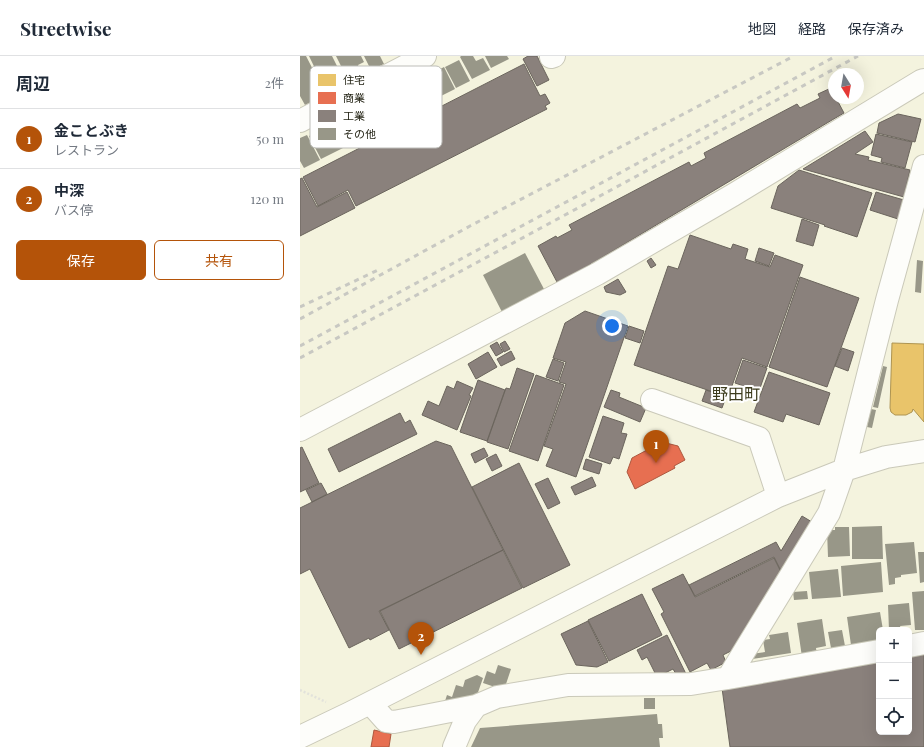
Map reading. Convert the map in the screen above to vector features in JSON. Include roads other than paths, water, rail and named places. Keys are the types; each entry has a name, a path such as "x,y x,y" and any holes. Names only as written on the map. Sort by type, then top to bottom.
{"street":[{"path":"406,66 425,56"},
{"path":"300,430 597,274 734,195 924,80"},
{"path":"300,121 310,116"},
{"path":"728,678 829,513 844,470 887,300 924,166"},
{"path":"652,400 759,438 778,496"},
{"path":"300,737 778,496 844,470 886,457 924,451"},
{"path":"912,645 924,643"},
{"path":"370,703 386,721 394,722 476,706 496,697 568,685 690,684 876,652"},
{"path":"454,747 465,721 476,706"}],"railway":[{"path":"300,319 470,226 794,56"},
{"path":"300,346 836,56"},
{"path":"300,358 858,56"},
{"path":"300,307 378,270"}],"place":[{"name":"金ことぶき","path":"656,463"},
{"name":"中深","path":"421,655"}],"district":[{"name":"野田町","path":"736,393"}]}
